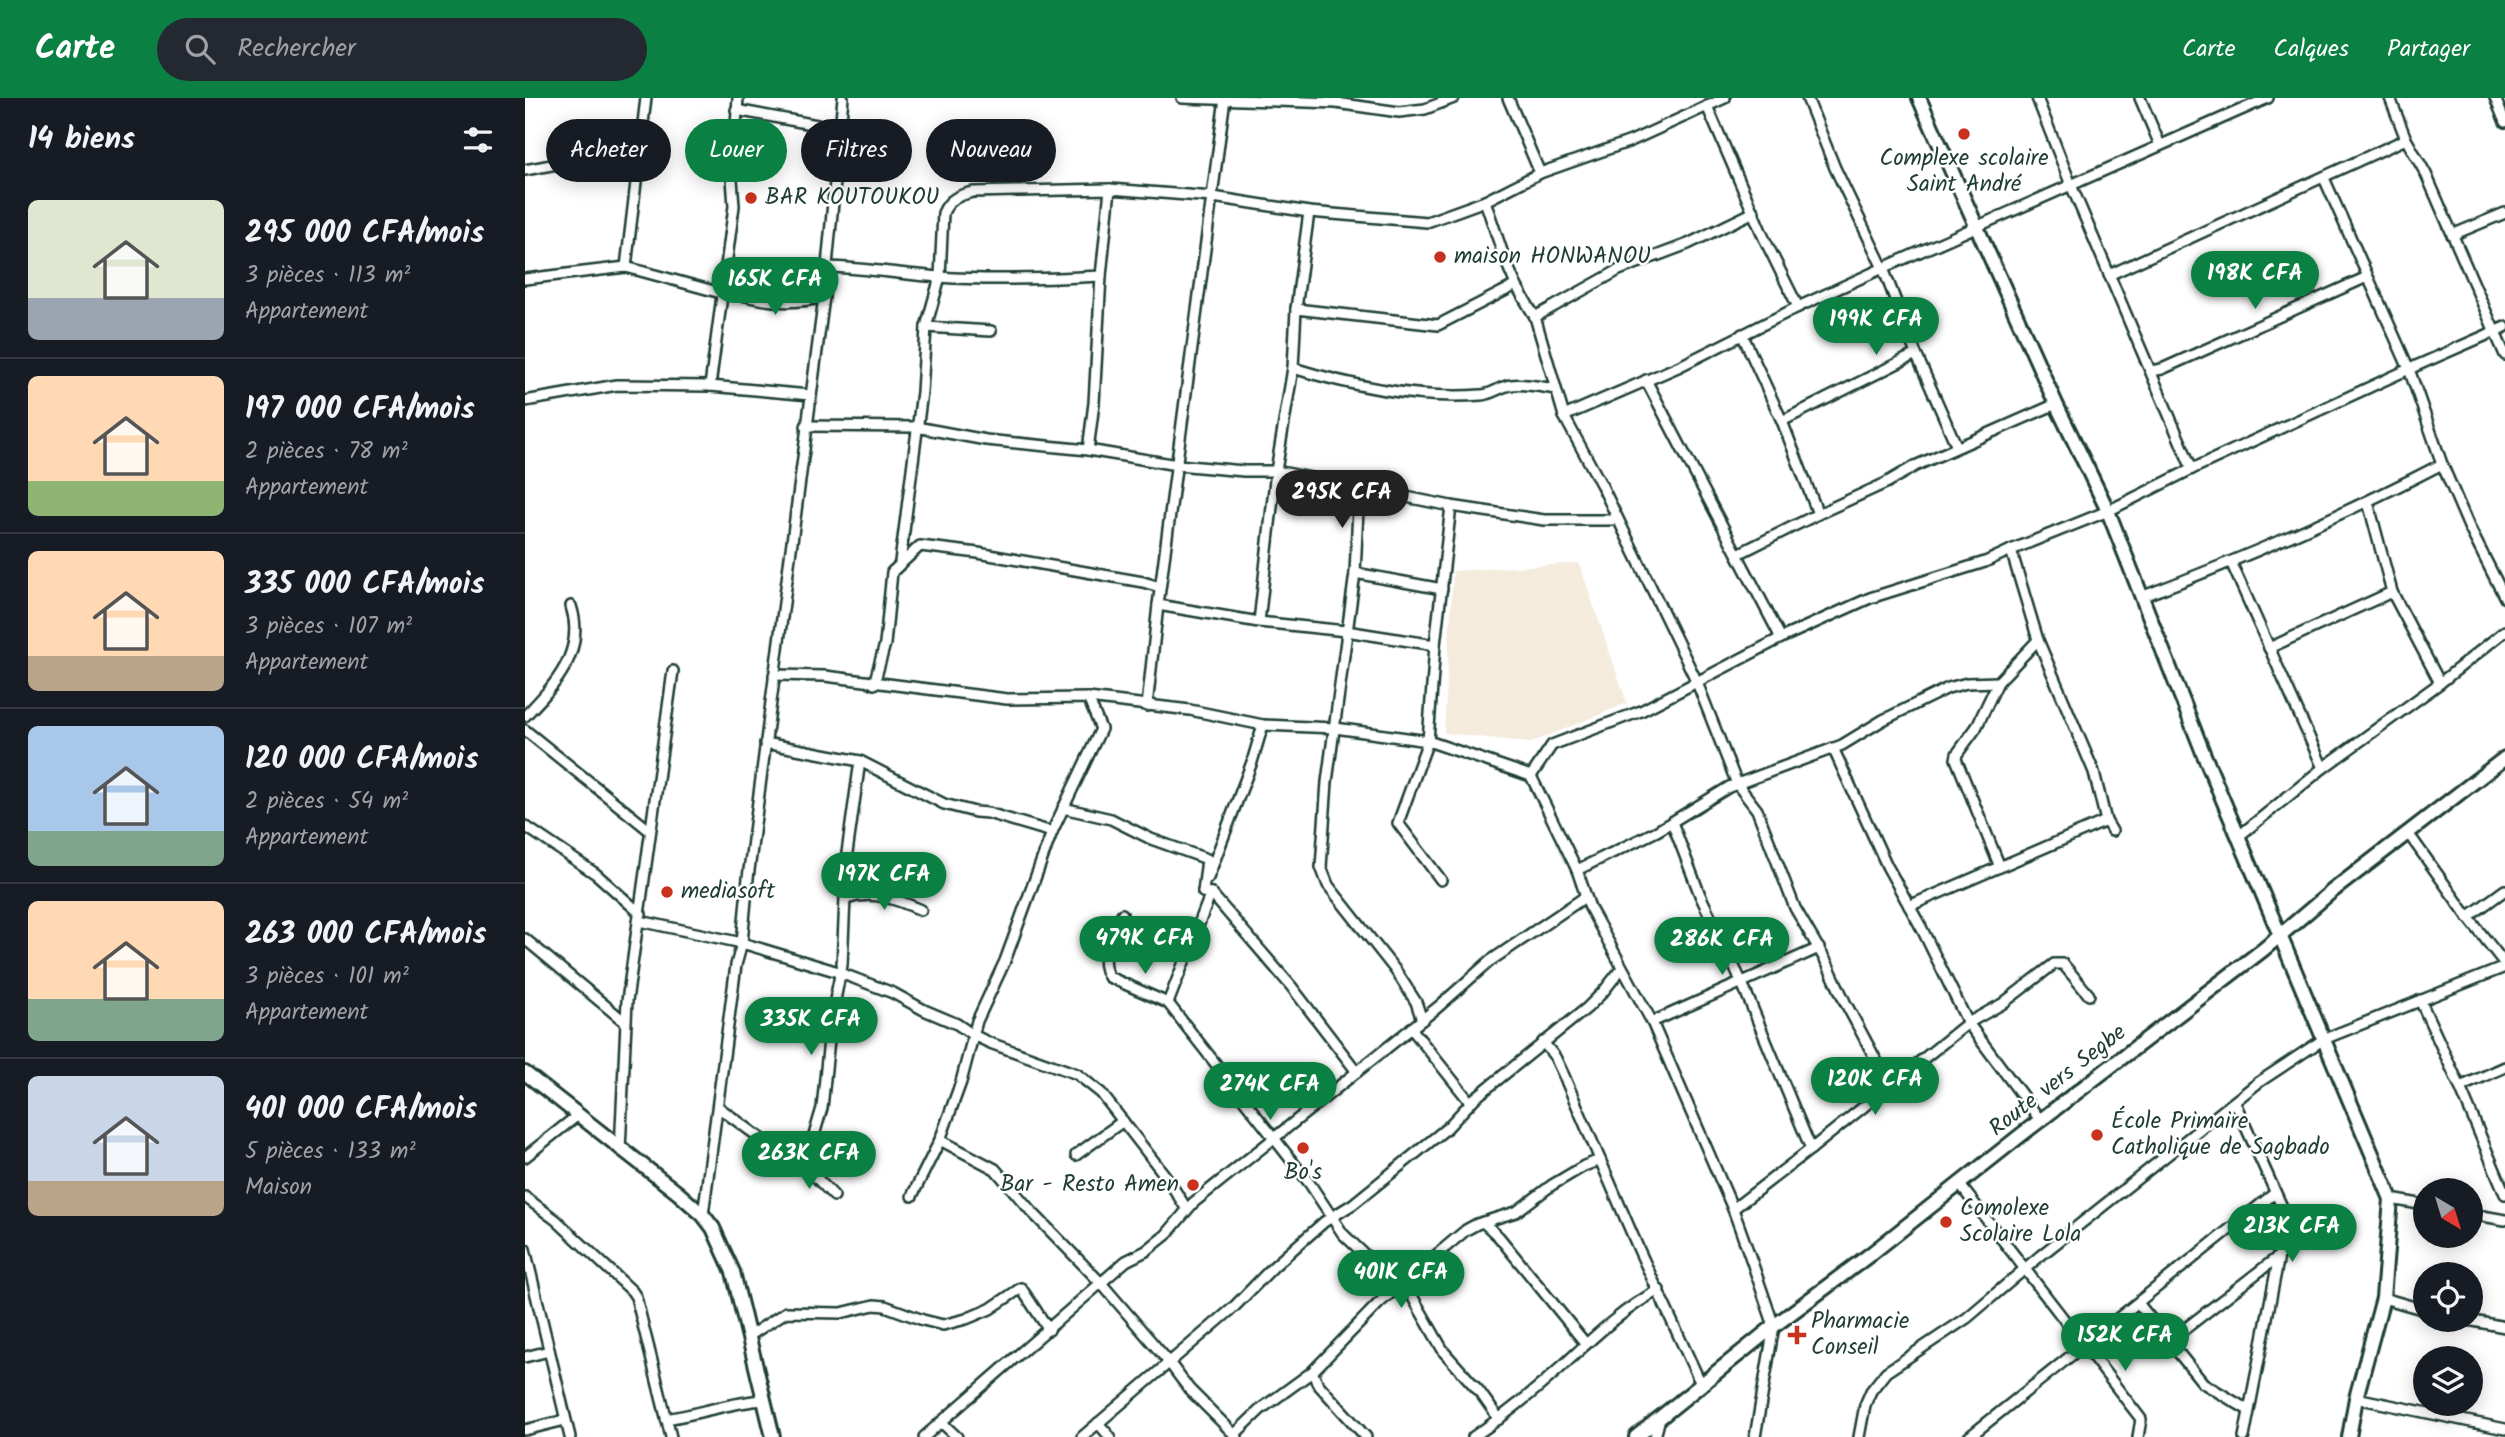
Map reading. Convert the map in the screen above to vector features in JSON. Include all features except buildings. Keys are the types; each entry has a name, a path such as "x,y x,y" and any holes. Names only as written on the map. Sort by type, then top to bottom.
{"street":[{"path":"644,119 646,98"},
{"path":"710,387 734,206 732,179 738,98"},
{"path":"840,119 843,98"},
{"path":"1182,98 1336,100 1399,112 1425,108 1454,98"},
{"path":"1509,98 1540,173"},
{"path":"900,562 922,392 926,327 940,277 943,213 947,204 959,195 973,192 1110,189 1213,197 1309,212 1427,222 1485,201 1540,173 1631,141 1725,98"},
{"path":"1807,98 1835,168 1883,268 1916,354 1957,447"},
{"path":"1919,98 2056,404 2108,511 2279,936 2391,1199 2383,1298 2356,1398 2349,1437"},
{"path":"2038,98 2071,186 2192,469"},
{"path":"2140,98 2161,145"},
{"path":"1564,416 1692,360 1883,268 2268,98"},
{"path":"2390,98 2406,139 2426,174 2505,355"},
{"path":"2495,98 2505,122"},
{"path":"1147,706 1160,587 1225,99"},
{"path":"1707,106 1798,307"},
{"path":"736,110 801,122"},
{"path":"2109,275 2406,139"},
{"path":"525,170 546,166"},
{"path":"2324,178 2409,369 2442,464 2469,527 2505,598"},
{"path":"626,267 637,182"},
{"path":"703,1215 741,943 824,297 834,182"},
{"path":"1088,450 1110,189"},
{"path":"1485,201 1516,285 1535,317 1564,416 1696,680 1737,784 1757,810 1790,898 1819,948 1889,1086"},
{"path":"1259,622 1276,471 1293,368 1296,309 1309,212"},
{"path":"1535,317 1619,270 1688,244 1754,212"},
{"path":"2452,235 2505,213"},
{"path":"525,279 626,267 721,293 731,292 783,303 824,297"},
{"path":"826,267 1020,281 1101,276"},
{"path":"2151,371 2162,369 2367,277"},
{"path":"1296,309 1438,325 1516,285"},
{"path":"926,327 991,331"},
{"path":"1531,776 1552,745 1641,710 1781,638 1870,598 1985,562 2108,511 2192,469 2505,327"},
{"path":"1742,334 1782,421 1818,513"},
{"path":"1782,421 1916,354"},
{"path":"1293,368 1328,379 1388,390 1433,394 1484,396 1510,385 1555,388"},
{"path":"1646,380 1781,638"},
{"path":"525,401 617,385 710,387 810,395"},
{"path":"1738,554 1818,513 1886,483 1915,466 2056,404"},
{"path":"806,426 916,427 986,440 1088,450 1177,465 1276,471 1451,506 1544,520 1617,520"},
{"path":"2141,597 2231,562 2368,502 2442,464"},
{"path":"1359,488 1355,573 1327,782 1321,867 1322,875 1337,898 1408,989 1422,1020"},
{"path":"2368,502 2392,592 2440,683"},
{"path":"1441,880 1398,823 1428,741 1435,645 1451,506"},
{"path":"874,684 885,644 892,572 920,546 992,556 1160,587"},
{"path":"2011,550 2038,640 2094,772 2106,821 2112,831"},
{"path":"2231,562 2323,768"},
{"path":"1355,573 1442,589"},
{"path":"2269,648 2392,592"},
{"path":"525,716 554,686 571,651 576,631 571,606"},
{"path":"1158,606 1435,645"},
{"path":"2239,836 2323,768 2440,683 2505,631"},
{"path":"2000,867 1956,759 1976,728 1998,682 2038,640"},
{"path":"620,1150 625,1022 649,830 673,671"},
{"path":"774,674 825,676 1007,699 1088,698 1191,710 1263,725 1335,728 1428,741 1531,776 1577,870 1585,897 1652,1022 1733,1209 1773,1326 1755,1437"},
{"path":"1577,870 1672,822 1716,794 1833,748 1948,688 1967,683 1998,682"},
{"path":"912,1196 940,1140 961,1082 972,1035 1005,961 1052,832 1101,729 1088,698"},
{"path":"1168,1003 1263,725"},
{"path":"525,730 649,830"},
{"path":"765,743 860,761 944,804 988,813 1052,832"},
{"path":"1833,748 1887,866 1968,1023 2041,1121"},
{"name":"Route vers Segbe","path":"1636,1437 1773,1326 1960,1185 2505,758"},
{"path":"805,1166 822,1108 831,1020 840,973 846,899 846,853 860,761"},
{"path":"1063,808 1111,819 1151,839 1207,859 1207,892 1291,986 1357,1072"},
{"path":"1909,906 2106,821"},
{"path":"1672,822 1700,895 1742,983 1811,1149"},
{"path":"525,826 596,874 640,918 741,943 840,973 893,993 957,1024 972,1035 1077,1074 1101,1093 1187,1208"},
{"path":"1859,1437 1868,1398 1886,1372 1967,1318 2259,1082 2324,1039 2505,966 2408,833"},
{"path":"2468,917 2505,890"},
{"path":"846,899 859,894 878,895 921,910"},
{"path":"924,1437 1126,1261 1146,1251 1166,1236 1187,1208 1422,1020 1490,961 1585,897"},
{"path":"1122,915 1105,950 1103,962 1109,977 1168,1003 1274,1138 1343,1234 1383,1272 1394,1290"},
{"path":"525,939 625,1022"},
{"path":"1652,1022 1819,948"},
{"path":"1733,1209 1968,1023 2003,1004 2057,962 2063,964 2089,995"},
{"path":"1082,1437 1233,1308 1273,1267 1332,1216 1353,1204 1447,1128 1470,1102 1587,1008 1622,968"},
{"path":"2420,1000 2505,1194"},
{"path":"1411,1028 1470,1102"},
{"path":"1543,1042 1555,1057 1564,1076 1702,1384"},
{"path":"2460,1087 2505,1067"},
{"path":"525,1073 703,1215 713,1228 728,1258 773,1437"},
{"path":"2235,1104 2283,1209 2279,1256 2244,1437"},
{"path":"718,1107 800,1167 805,1166"},
{"path":"525,1157 578,1115"},
{"path":"1076,1155 1123,1121"},
{"path":"940,1140 995,1169 1031,1212 1101,1283 1189,1389 1236,1436 1279,1394 1312,1372 1394,1290 1466,1230 1516,1212 1552,1185 1600,1160"},
{"path":"805,1166 834,1196"},
{"path":"1960,1185 2141,1419 2139,1437"},
{"path":"1969,1437 2275,1193"},
{"path":"525,1197 556,1220 632,1290 671,1437"},
{"path":"2391,1199 2413,1203"},
{"path":"2483,1216 2505,1220"},
{"path":"1483,1222 1499,1237 1586,1344"},
{"path":"525,1249 570,1437"},
{"path":"2168,1342 2279,1256"},
{"path":"1403,1282 1440,1347 1479,1391 1499,1419"},
{"path":"749,1336 786,1312 841,1313 874,1305 885,1306 943,1325 990,1309 1021,1288 1049,1330"},
{"path":"1473,1437 1499,1419 1646,1296 1659,1290"},
{"path":"2383,1298 2413,1307"},
{"path":"2138,1303 2203,1383 2248,1410"},
{"path":"2483,1323 2505,1328"},
{"path":"525,1357 549,1351"},
{"path":"1312,1372 1318,1384 1366,1437"},
{"path":"2356,1398 2505,1429"},
{"path":"666,1419 692,1415 731,1403 764,1400"},
{"path":"1655,1437 1660,1418"},
{"path":"525,1430 565,1420"},
{"path":"941,1422 957,1437"},
{"path":"1098,1423 1110,1437"}],"shaded area":[{"path":"1579,563 1627,703 1531,743 1444,733 1453,571"}],"place":[{"name":"Complexe scolaire Saint André","path":"1964,134"},
{"name":"BAR KOUTOUKOU","path":"751,198"},
{"name":"maison HONWANOU","path":"1440,257"},
{"name":"mediasoft","path":"667,892"},
{"name":"École Primaire Catholique de Sagbado","path":"2097,1135"},
{"name":"Bo's","path":"1303,1148"},
{"name":"Bar - Resto Amen","path":"1193,1185"},
{"name":"Comolexe Scolaire Lola","path":"1946,1222"},
{"name":"Pharmacie Conseil","path":"1797,1335"}]}
